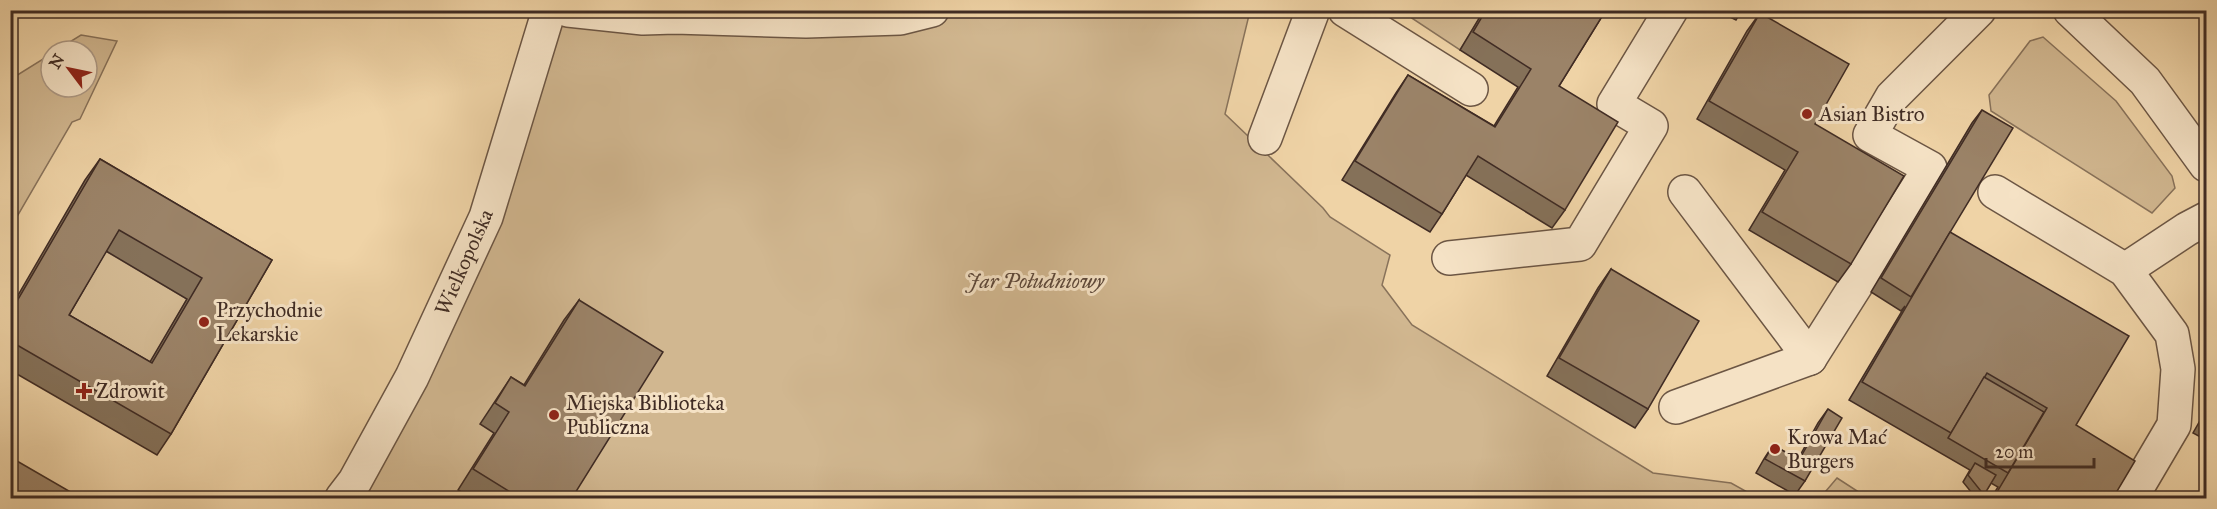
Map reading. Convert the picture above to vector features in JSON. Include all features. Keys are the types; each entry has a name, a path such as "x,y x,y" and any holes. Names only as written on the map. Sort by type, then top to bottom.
{"street":[{"name":"Wielkopolska","path":"342,498 355,481 412,377 486,217 549,10"},
{"path":"568,10 643,18 806,21 900,18 932,10"},
{"path":"1265,138 1313,10"},
{"path":"1345,10 1471,89"},
{"path":"1449,258 1580,244 1652,126 1614,104 1671,10"},
{"path":"1676,407 1810,358 1930,168 1870,135 1892,97 1979,10"},
{"path":"2070,10 2145,81 2206,165"},
{"path":"1685,192 1810,358"},
{"path":"1995,192 2125,270 2172,334 2178,369 2174,425 2131,498"},
{"path":"2125,270 2206,219"}],"green space":[{"name":"Jar Południowy","path":"549,10 1250,11 1225,114 1330,217 1390,255 1382,285 1412,325 1653,473 1731,483 1758,498 342,498 412,377"},
{"path":"1401,11 1484,11 1460,50"},
{"path":"81,35 117,41 99,79 99,39 74,39"},
{"path":"2043,37 2116,101 2172,176 2175,188 2152,213 1991,111 1989,95 2030,41"},
{"path":"39,62 39,99 89,99 80,119 72,122 11,227 11,79"},
{"path":"104,250 187,299 138,384 55,336"},
{"path":"1837,478 1868,498 1820,498"}],"building":[{"path":"1486,10 1606,10 1559,86 1618,122 1565,210 1478,156 1442,214 1355,161 1408,75 1495,127 1531,69 1473,32"},
{"path":"1760,13 1849,64 1815,124 1904,176 1851,264 1762,212 1798,152 1709,101"},
{"path":"1982,110 2013,128 1911,297 1881,278"},
{"name":"Przychodnie Lekarskie","path":"100,159 272,260 171,434 10,341 10,313","holes":["119,230 202,278 152,363 69,315"]},
{"path":"1950,232 2129,336 2076,425 2135,461 2113,498 1994,497 2047,408 1987,373 1951,433 1862,382"},
{"path":"1611,269 1699,321 1648,409 1559,358"},
{"name":"Miejska Biblioteka Publiczna","path":"579,300 663,352 572,498 520,498 473,469 509,412 495,403 511,377 525,386"},
{"path":"1984,377 2044,412 2008,473 1948,438"},
{"path":"1828,409 1842,418 1805,481 1765,459 1773,445 1799,460"},
{"path":"10,457 81,498 10,498"},
{"path":"1975,463 1996,475 1984,495 1968,475"}],"place":[{"name":"Asian Bistro","path":"1807,114"},
{"name":"Przychodnie Lekarskie","path":"204,322"},
{"name":"Zdrowit","path":"84,391"},
{"name":"Miejska Biblioteka Publiczna","path":"554,415"},
{"name":"Krowa Mać Burgers","path":"1775,449"}]}
